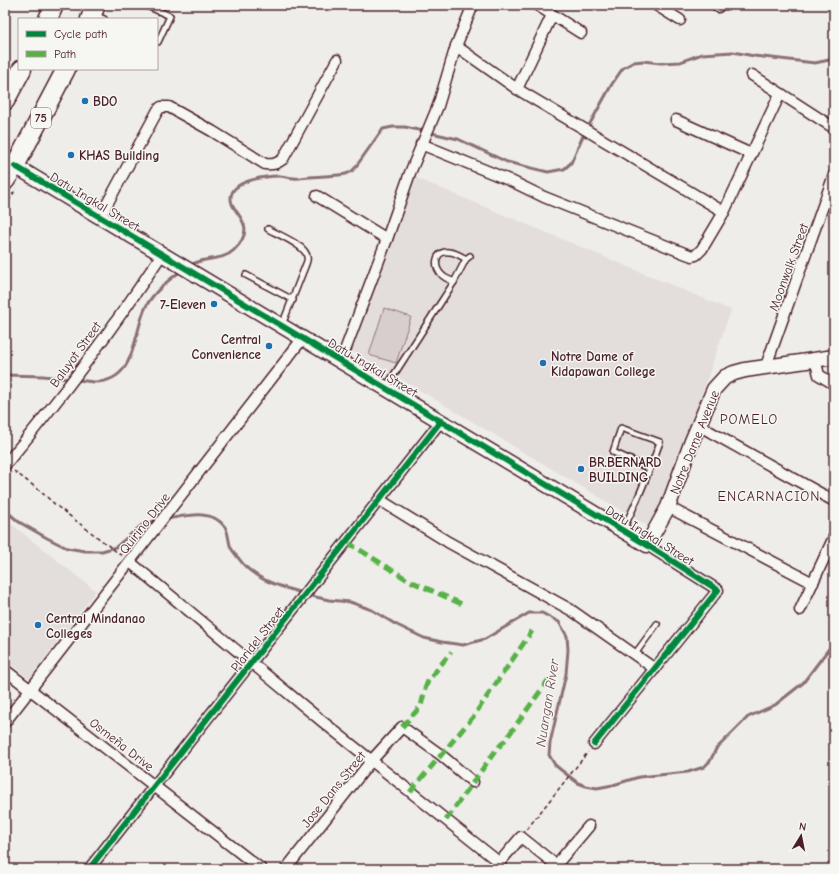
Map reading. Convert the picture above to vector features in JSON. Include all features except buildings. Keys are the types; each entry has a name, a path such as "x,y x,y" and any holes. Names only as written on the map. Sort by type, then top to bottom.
{"highway":[{"path":"48,18 54,5"},
{"path":"5,101 21,70"},
{"name":"75","path":"9,184 10,163 65,70"}],"street":[{"path":"341,361 423,141 444,90 456,46 473,5"},
{"path":"537,5 581,33"},
{"path":"656,5 680,20"},
{"path":"517,89 552,15"},
{"path":"456,46 517,89 724,212"},
{"path":"100,217 161,107 169,107 212,131 265,164 276,164 283,159 337,60"},
{"path":"752,75 834,128"},
{"path":"423,141 544,197 692,256 700,253 724,212 780,94"},
{"path":"676,120 751,154"},
{"name":"Datu Ingkal Street","path":"10,163 648,545 718,590 655,669"},
{"name":"Moonwalk Street","path":"766,366 834,175"},
{"path":"317,196 387,239"},
{"name":"Baluyot Street","path":"5,465 66,390 162,254"},
{"name":"Quirino Drive","path":"5,722 31,690 126,560 157,527 303,338"},
{"name":"Notre Dame Avenue","path":"648,545 668,507 698,425 718,383 725,377 734,373 766,366 834,356"},
{"path":"815,359 819,375 834,384"},
{"name":"Plaridel Street","path":"89,869 441,421"},
{"path":"698,425 834,501"},
{"path":"380,500 448,542 571,610 655,669 594,744"},
{"path":"668,507 813,583"},
{"path":"800,610 834,537"},
{"path":"126,560 497,866 521,837 558,867 589,826"},
{"name":"Osmeña Drive","path":"5,670 261,869"},
{"name":"Jose Dans Street","path":"286,869 371,761 402,727 441,755 473,782"}],"lane":[{"path":"145,5 170,16 158,40"},
{"path":"268,229 300,246 308,256 293,300 282,326"},
{"path":"386,388 454,282 468,258 448,251 442,252 436,262 436,268 442,276 454,282"},
{"path":"246,275 293,300"},
{"path":"622,530 630,516 650,469 660,442 622,428 613,452 650,469"},
{"path":"635,654 657,624"}],"path":[{"path":"5,207 16,189 9,184"},
{"path":"5,465 104,541 126,560"},
{"path":"521,837 594,744"}],"shaded area":[{"name":"Notre Dame of Kidapawan College","path":"414,177 731,310 665,501 663,501 651,528 352,351"},
{"path":"384,308 411,317 396,363 369,355"},
{"name":"Central Mindanao Colleges","path":"5,519 96,591 29,679 5,660"}],"waterway":[{"path":"189,266 200,261 218,258 229,254 242,240 245,232 244,224 231,200 232,193 240,185 267,177 281,176 298,178 346,174 355,168 383,129 405,127 458,139 507,162 548,172 564,169 571,163 582,138 612,84 623,68 634,62 680,62 702,54 733,52 815,63 834,59"},
{"path":"5,375 43,376 94,382 107,380 118,375 125,367 130,357 140,322 150,299 170,279 181,271"},
{"name":"Nuangan River","path":"5,510 19,522 47,538 67,548 85,551 102,551 116,547 142,525 158,520"},
{"name":"Nuangan River","path":"167,519 190,515 206,515 213,517 220,521 225,527 231,548 250,571 271,583 302,593"},
{"name":"Nuangan River","path":"307,595 329,600 350,602 372,610 395,624 424,638 463,645 485,639 529,613 542,613 559,622 567,636 568,650 566,674 550,743 549,755 555,765 578,783 597,788 639,777 688,772 704,767 710,761 716,749 748,717 775,705 803,683 834,642"}],"marked path":[{"path":"347,542 408,580 464,605"},
{"path":"410,792 473,717 532,631"},
{"path":"402,727 421,706 428,681 451,652"},
{"path":"446,820 549,679"}],"cycle path":[{"path":"15,166 647,545 718,590 594,744"},
{"path":"89,869 441,421"}],"place":[{"name":"BDO","path":"85,101"},
{"name":"KHAS Building","path":"71,155"},
{"name":"7-Eleven","path":"214,304"},
{"name":"Central Convenience","path":"269,346"},
{"name":"Notre Dame of Kidapawan College","path":"543,363"},
{"name":"BR.BERNARD BUILDING","path":"581,469"},
{"name":"Central Mindanao Colleges","path":"38,625"}],"district":[{"name":"POMELO","path":"749,419"},
{"name":"ENCARNACION","path":"769,496"}]}
